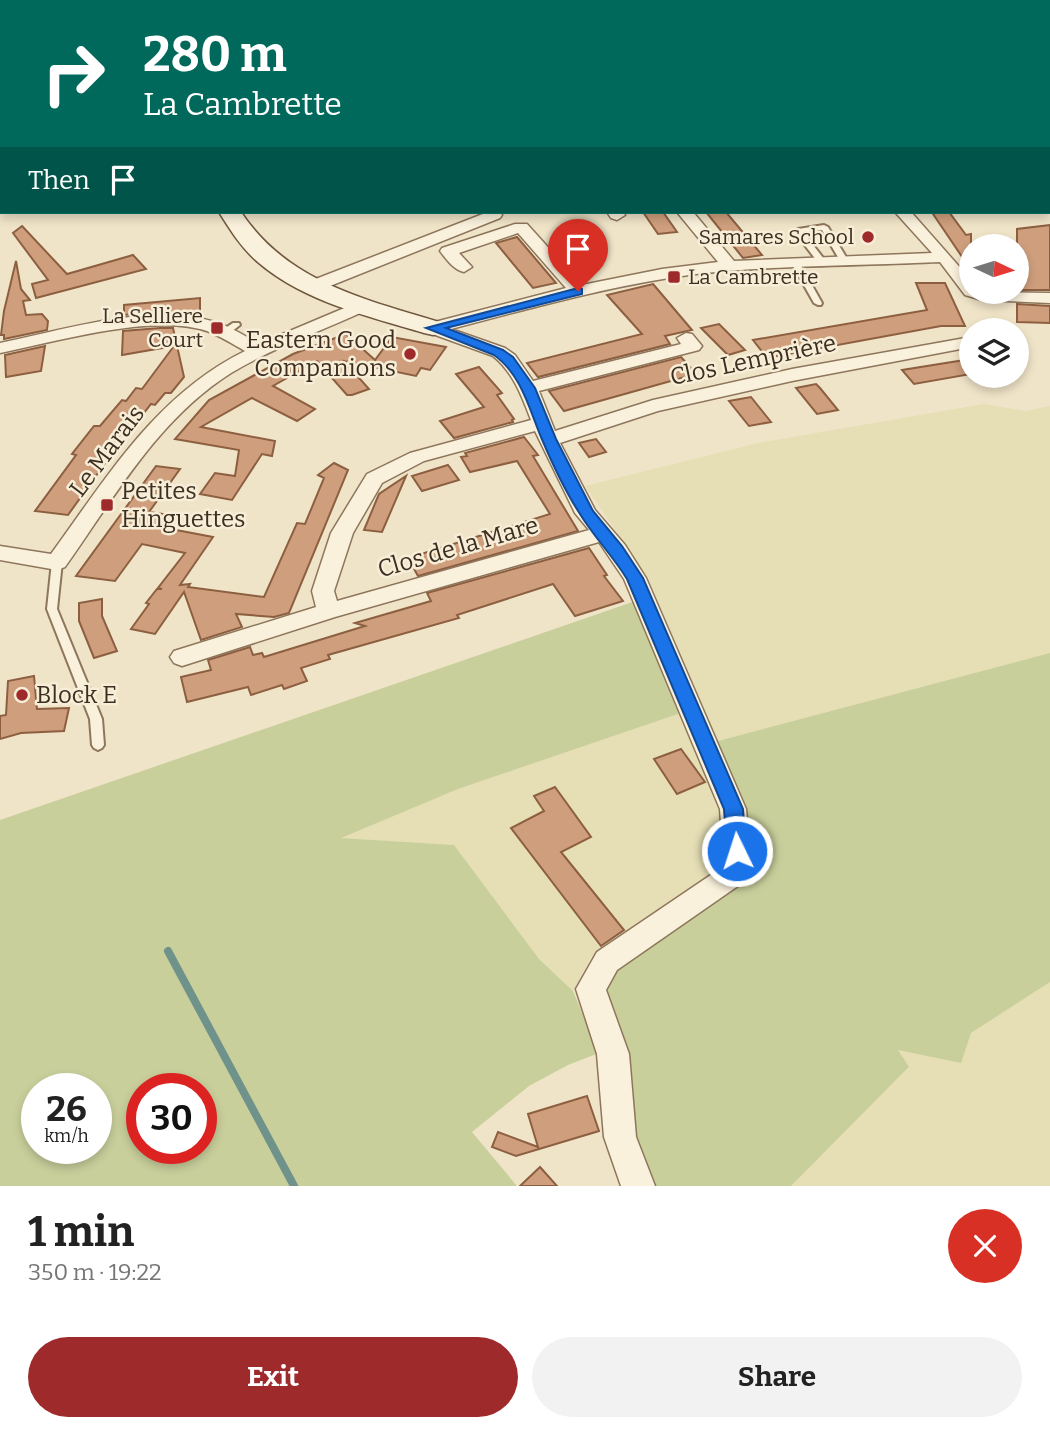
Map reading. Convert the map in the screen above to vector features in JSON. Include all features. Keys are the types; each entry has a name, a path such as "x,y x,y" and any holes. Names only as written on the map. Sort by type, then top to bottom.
{"street":[{"path":"231,214 239,229 270,262 314,286 361,306 499,352 508,359 528,388 545,431 586,513 617,550 635,578 733,809 738,871 607,961 591,989 612,1054 620,1137 638,1186"},
{"path":"314,286 490,214"},
{"path":"687,214 730,267"},
{"path":"905,214 959,274"},
{"path":"464,267 448,251 521,227 578,291"},
{"path":"433,328 578,291 662,274 730,267 945,257"},
{"path":"1029,297 1050,298"},
{"name":"Le Marais","path":"57,562 132,458 174,407 207,380 257,350 309,331 361,306"},
{"path":"0,348 147,323 197,324 230,329 257,350"},
{"path":"528,388 693,346 686,338"},
{"name":"Clos Lemprière","path":"545,431 792,375 959,344"},
{"path":"328,611 323,591 342,533 374,479 417,457 545,431"},
{"name":"Clos de la Mare","path":"182,657 328,611 602,534"},
{"path":"0,553 57,562"}],"lane":[{"path":"823,263 798,231 824,227 845,262"},
{"path":"796,264 818,303"},
{"path":"57,562 52,609 96,719 98,745"}],"shaded area":[{"path":"984,404 1026,411 1050,406 1050,653 718,741 647,576 585,486 758,443"},
{"path":"681,713 719,800 729,841 721,872 651,923 591,957 573,991 539,959 454,845 339,838 458,789"},
{"path":"1050,982 1050,1186 791,1186 909,1068 898,1050 971,1033"}],"green space":[{"path":"644,598 681,713 458,789 341,838 454,845 539,959 573,991 599,1053 568,1065 529,1086 472,1132 517,1186 0,1186 0,820"},
{"path":"1050,653 1050,982 971,1033 961,1063 898,1050 909,1067 791,1186 648,1186 628,1129 602,983 627,958 750,873 746,820 718,741"}],"building":[{"path":"644,214 664,214 677,232 658,234"},
{"path":"708,214 728,214 762,255 743,258"},
{"path":"933,214 950,214 965,234 959,234 959,252"},
{"path":"1050,225 1050,290 1029,290 1029,234 1017,234 1017,229"},
{"path":"22,226 67,274 133,255 146,269 36,298 32,284 48,280 13,233"},
{"path":"517,237 556,283 533,288 496,243"},
{"path":"16,261 21,289 30,300 23,301 26,315 42,314 48,321 47,330 4,339 4,335 1,335 4,311"},
{"path":"916,283 945,283 961,318 959,318 959,326 941,326 767,358 753,340 927,310"},
{"path":"653,284 692,330 665,336 670,344 538,377 527,363 642,334 607,295"},
{"path":"200,298 200,314 163,312 124,315 124,305"},
{"path":"1017,304 1050,306 1050,323 1029,322 1029,318 1017,318"},
{"path":"719,324 745,350 728,355 701,328"},
{"path":"173,328 184,377 171,393 165,393 155,405 151,404 130,431 123,430 102,459 108,459 68,515 35,511 76,455 72,454 94,426 100,426 136,388 142,389 174,346 122,355 123,331"},
{"path":"346,334 375,360 392,337 446,347 430,370 421,368 416,376 344,361 369,389 352,395 347,395 317,361 273,386 315,409 297,421 252,398 201,427 275,441 272,456 262,454 232,500 200,494 215,473 235,476 239,450 175,439 209,400 293,354"},
{"path":"45,346 41,371 6,377 5,355"},
{"path":"681,357 696,374 564,411 549,391"},
{"path":"959,361 959,376 914,384 902,370"},
{"path":"479,367 502,393 497,395 514,419 513,422 454,438 440,421 484,407 456,374"},
{"path":"816,384 838,410 817,414 796,388"},
{"path":"751,397 771,422 749,426 729,401"},
{"path":"524,437 538,455 533,456 578,531 418,576 408,558 550,514 517,461 470,472 461,457 467,456 465,453"},
{"path":"596,439 606,452 589,457 579,443"},
{"path":"334,463 348,470 289,613 274,617 236,614 242,627 201,640 184,592 155,634 131,629 149,604 146,603 157,589 162,589 158,588 185,553 142,544 115,581 76,576 156,466 180,469 149,512 163,514 155,526 213,537 180,585 190,584 188,587 264,597 297,523 305,524 324,478 318,475"},
{"path":"448,465 459,480 422,491 412,476"},
{"path":"406,476 382,532 364,530 379,494"},
{"path":"589,548 607,575 604,576 623,601 575,616 553,584 457,615 459,618 328,655 330,659 301,668 307,681 284,689 282,685 251,695 248,687 187,702 181,677 211,670 208,660 250,647 253,655 262,653 264,657 365,626 355,623 431,601 427,593"},
{"path":"102,599 102,616 117,651 94,658 79,621 79,603"},
{"name":"Block E","path":"34,676 37,709 69,708 64,731 21,733 0,739 0,716 6,715 8,681"},
{"path":"681,749 705,782 677,794 654,759"},
{"path":"555,787 591,837 561,852 624,930 601,946 511,828 544,811 534,796"},
{"path":"587,1096 599,1131 516,1156 492,1147 498,1132 538,1147 528,1114"},
{"path":"540,1167 557,1186 520,1186"}],"waterway":[{"path":"168,951 294,1186"}],"place":[{"name":"Samares School","path":"868,237"},
{"name":"La Cambrette","path":"674,277"},
{"name":"La Selliere Court","path":"217,328"},
{"name":"Eastern Good Companions","path":"410,354"},
{"name":"Petites Hinguettes","path":"107,505"},
{"name":"Block E","path":"22,695"}],"route":[{"path":"578,291 433,328 499,352 508,359 528,388 549,439 586,513 617,550 635,578 663,639 733,809 737,851"}]}
